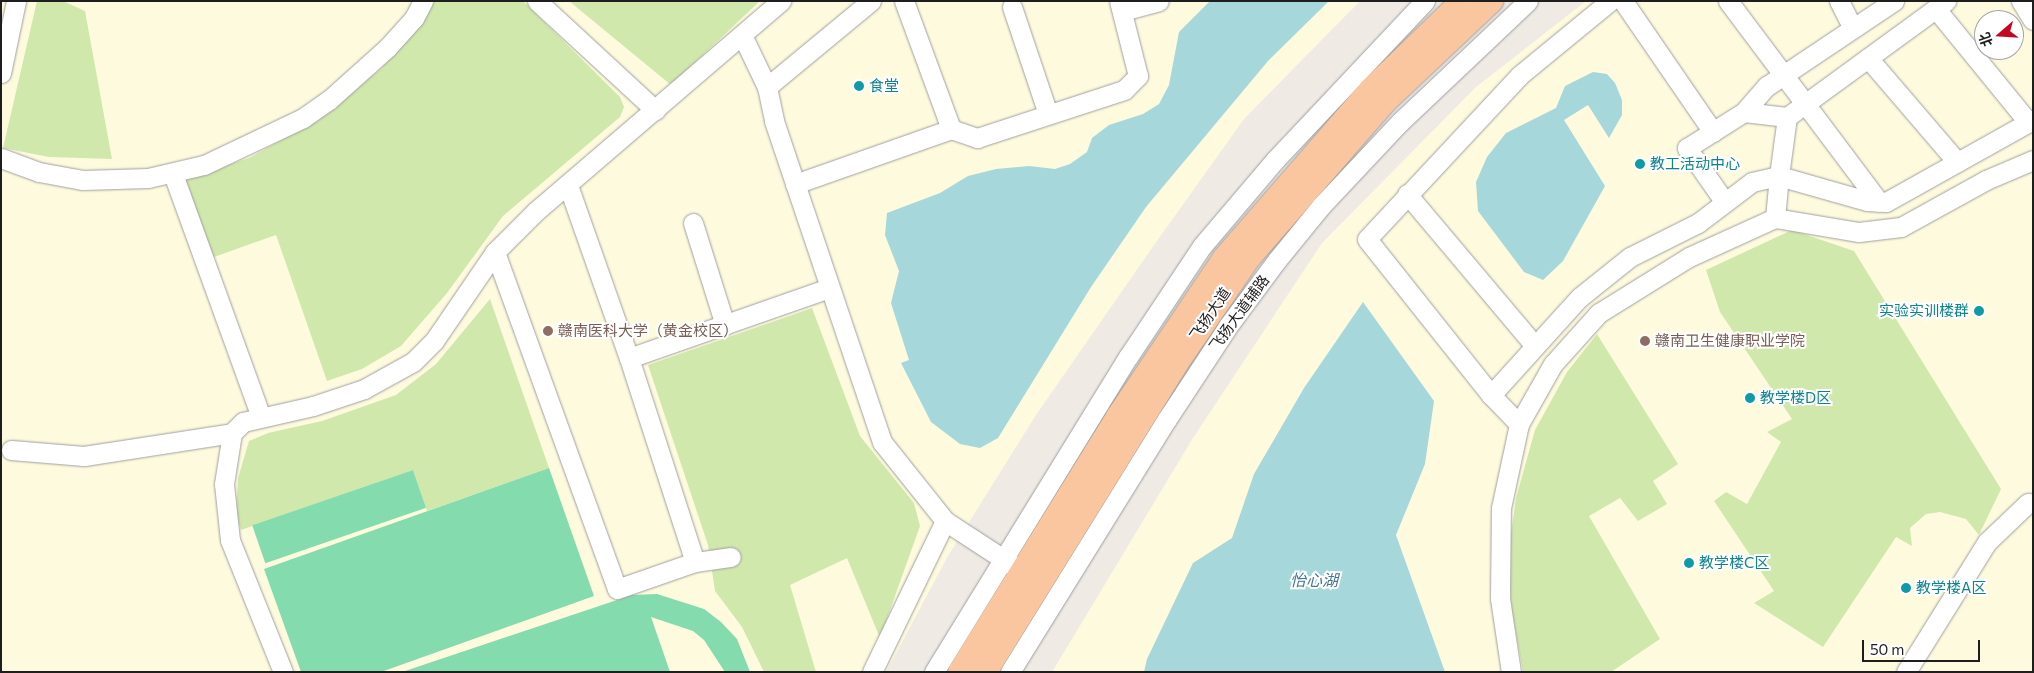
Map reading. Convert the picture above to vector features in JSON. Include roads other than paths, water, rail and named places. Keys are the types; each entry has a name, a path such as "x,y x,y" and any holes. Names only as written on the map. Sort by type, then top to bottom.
{"main road":[{"name":"飞扬大道","path":"960,672 1013,565 1118,417 1224,259 1371,90 1463,1"},
{"name":"飞扬大道","path":"985,672 1175,365 1249,257 1385,101 1491,1"}],"street":[{"path":"1,73 16,1"},
{"path":"1,158 39,172 83,180 148,178 173,174 204,165 303,118 361,74 414,18 423,1"},
{"path":"537,1 655,110"},
{"path":"283,672 230,540 224,484 232,433 243,422 313,406 364,389 413,362 434,341 495,252 536,211 743,37 781,1"},
{"path":"767,87 871,1"},
{"path":"904,1 951,129"},
{"path":"795,184 951,129 977,138 1124,90 1138,76 1120,6 1159,1"},
{"name":"飞扬大道辅路","path":"1010,672 1167,419 1228,326 1321,206 1400,122 1528,1"},
{"path":"1519,424 1491,395 1367,239 1520,75 1610,1"},
{"path":"1623,1 1713,132"},
{"path":"1728,1 1879,202"},
{"path":"1839,1 1854,28"},
{"path":"1724,201 1688,148 1744,112 1767,86 1894,1"},
{"path":"2021,1 2033,20"},
{"path":"934,672 1013,565 1128,357 1202,246 1275,160 1425,2"},
{"path":"1491,395 1534,345 1580,298 1630,258 1698,223 1724,201 1752,182 1779,176 1879,202 1886,202 2030,121 1941,5 1787,117 1779,176 1775,218"},
{"path":"1012,7 1048,114"},
{"path":"743,37 767,87 795,184 882,442 946,520 1040,584"},
{"path":"1868,58 1958,162"},
{"path":"1744,112 1787,117"},
{"path":"1511,672 1500,598 1501,508 1519,424 1553,364 1599,312 1689,257 1775,218 1859,232 1901,227 1986,180 2033,160"},
{"path":"173,174 261,417"},
{"path":"568,185 629,358 695,562"},
{"path":"1407,194 1534,345"},
{"path":"693,223 725,324"},
{"path":"495,252 617,589 695,562 731,558"},
{"path":"1228,326 1249,257"},
{"path":"629,358 829,288"},
{"path":"1118,417 1128,357"},
{"path":"1112,468 1167,419"},
{"path":"4,448 84,456 232,433"},
{"path":"1906,672 1987,542 2028,503"},
{"path":"872,672 946,520"}],"water":[{"path":"1210,1 1329,1 1268,61 1146,207 1091,287 998,438 980,448 960,444 931,422 901,363 909,360 891,303 899,271 885,235 887,213 940,193 968,176 996,169 1029,166 1055,169 1070,164 1087,152 1092,138 1109,125 1143,114 1159,104 1169,85 1179,32"},
{"path":"1593,72 1607,74 1615,83 1622,100 1622,115 1609,138 1588,105 1564,120 1605,186 1563,261 1543,280 1524,272 1478,211 1476,182 1487,157 1506,133 1556,108 1565,86"},
{"name":"怡心湖","path":"1363,302 1434,401 1425,464 1396,535 1445,672 1144,672 1147,659 1193,563 1232,538 1254,474 1304,388"}],"place":[{"name":"食堂","path":"859,86"},
{"name":"教工活动中心","path":"1640,164"},
{"name":"实验实训楼群","path":"1979,311"},
{"name":"赣南医科大学（黄金校区）","path":"548,331"},
{"name":"赣南卫生健康职业学院","path":"1645,341"},
{"name":"教学楼D区","path":"1750,398"},
{"name":"教学楼C区","path":"1689,563"},
{"name":"教学楼A区","path":"1906,588"}]}
